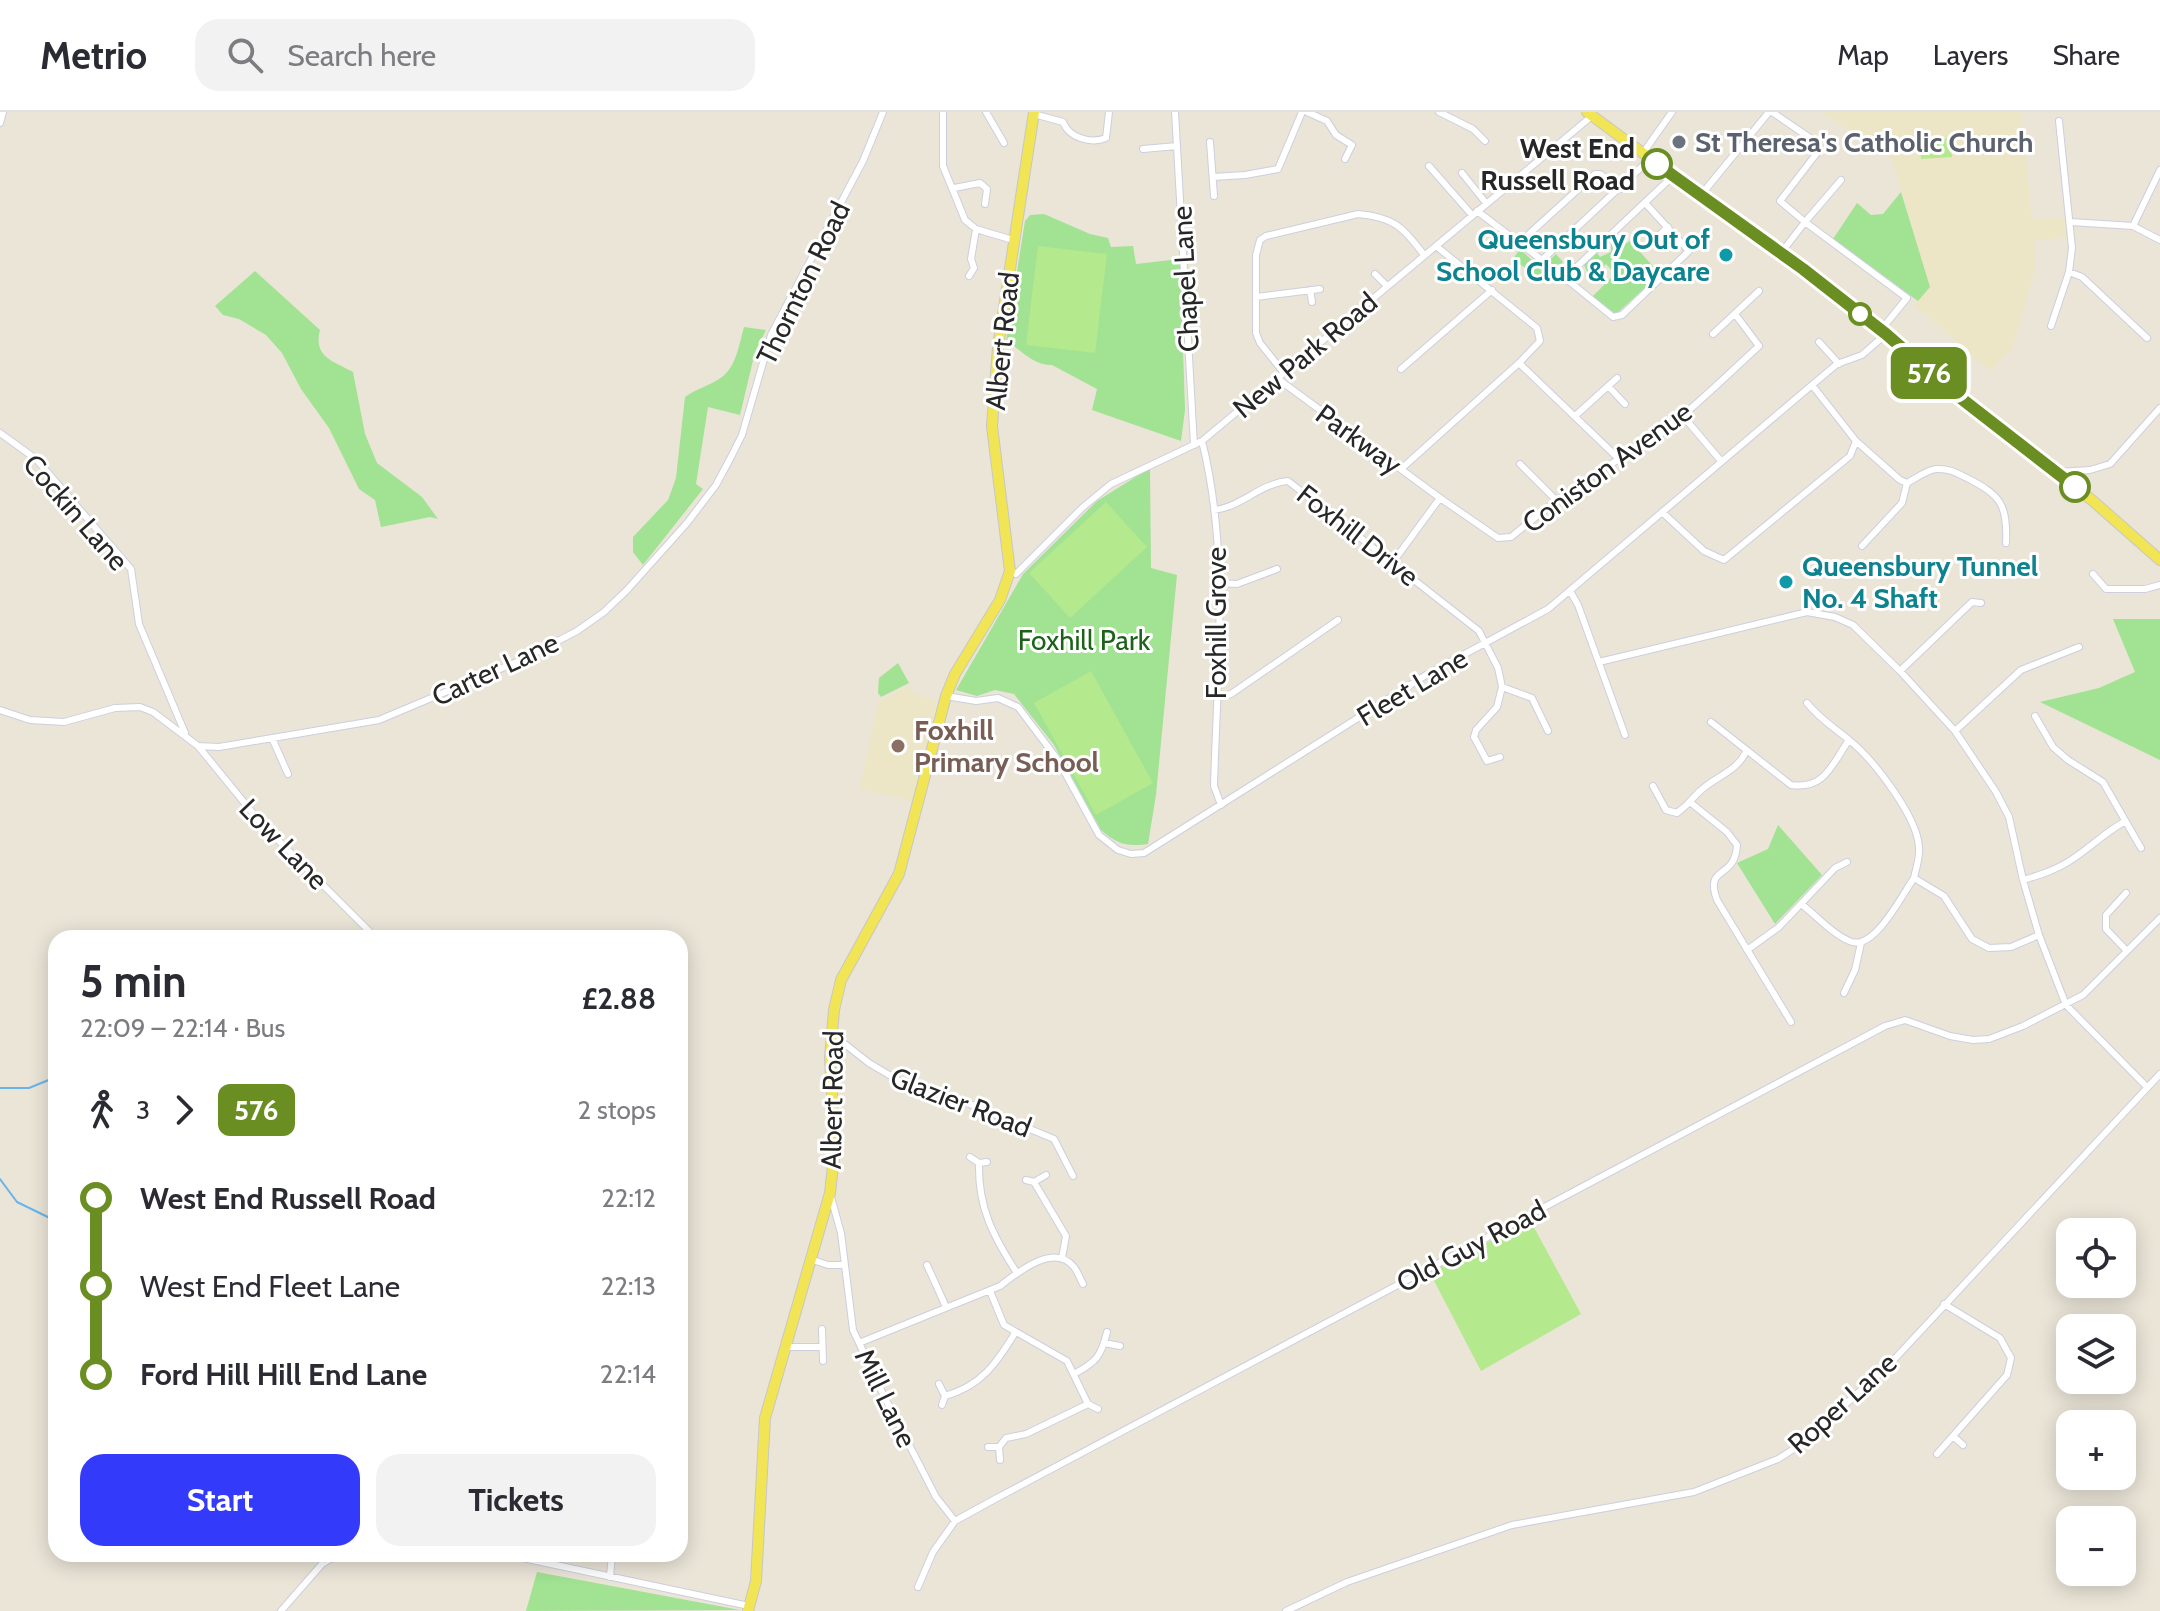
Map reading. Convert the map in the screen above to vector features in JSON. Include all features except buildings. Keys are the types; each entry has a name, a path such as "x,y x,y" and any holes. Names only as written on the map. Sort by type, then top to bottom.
{"main road":[{"name":"Albert Road","path":"748,1608 756,1581 765,1418 830,1193 835,1147 830,1058 841,980 899,874 946,696 955,674 1000,600 1010,571 992,426 998,347 1034,113"},
{"path":"1589,114 1884,332 1949,389 2057,472 2160,560"}],"street":[{"path":"0,123 3,112"},
{"name":"Thornton Road","path":"731,457 742,435 771,335 863,161 883,112"},
{"path":"943,112 943,166 965,220 976,229 1013,240"},
{"path":"986,112 1004,143"},
{"path":"1034,113 1063,122 1073,136 1097,141 1106,138 1109,112"},
{"name":"Chapel Lane","path":"1175,112 1194,445"},
{"path":"1213,177 1278,169 1304,112 1327,121 1336,135 1352,145 1345,159"},
{"path":"1439,112 1473,129 1485,141"},
{"path":"1429,166 1474,213 1542,260 1620,189 1647,156 1672,112"},
{"path":"1701,195 1770,112 1816,142 1817,153 1780,201 1805,222"},
{"name":"New Park Road","path":"1010,571 1016,574 1083,507 1111,484 1202,441 1589,114"},
{"path":"2051,326 2069,272 2071,222 2059,121"},
{"path":"1210,142 1214,196"},
{"path":"1143,149 1177,146"},
{"path":"2133,226 2160,170"},
{"path":"1462,173 1486,203"},
{"path":"1519,243 1595,174 1600,174 1620,189"},
{"path":"1646,204 1689,251 1618,318 1613,317 1565,278 1674,175"},
{"path":"1781,253 1841,180"},
{"path":"954,188 980,183 987,189 985,204"},
{"path":"1284,373 1257,338 1257,247 1260,240 1358,214 1370,215 1385,217 1397,224 1424,255"},
{"name":"Fleet Lane","path":"946,696 976,701 998,698 1018,707 1058,760 1099,835 1118,850 1131,854 1144,853 1426,675 1548,609 1812,385 1839,364 1862,355 1884,332 1907,298 1805,222"},
{"path":"2071,222 2133,226 2160,240"},
{"path":"1653,241 1668,227"},
{"path":"969,276 974,268 971,259 976,229"},
{"path":"1401,469 1536,347 1540,334 1537,328 1436,246"},
{"path":"2069,272 2082,277 2147,338"},
{"path":"1375,274 1387,286"},
{"path":"1256,297 1320,289"},
{"path":"1310,290 1312,302"},
{"path":"1401,369 1492,290"},
{"path":"1713,334 1759,291"},
{"name":"Coniston Avenue","path":"1440,498 1498,538 1511,537 1556,500 1640,449 1683,416 1759,346 1735,314"},
{"path":"1819,342 1839,364"},
{"path":"1519,363 1619,459"},
{"path":"1575,416 1617,378"},
{"name":"Parkway","path":"1278,379 1440,498"},
{"path":"1812,385 1856,441 1907,483"},
{"path":"1608,386 1625,404"},
{"path":"2057,472 2090,470 2110,464 2160,408"},
{"path":"1683,416 1721,461"},
{"name":"Cockin Lane","path":"0,433 36,459 131,569 139,624 187,736"},
{"name":"Foxhill Grove","path":"1202,441 1214,510 1219,583 1214,786 1221,805"},
{"path":"1662,512 1704,551 1724,560 1850,456 1856,441"},
{"name":"Carter Lane","path":"198,746 219,747 379,720 519,661 577,631 604,612 627,590 687,523 716,485 731,457"},
{"path":"1520,464 1556,500"},
{"path":"1862,546 1902,503 1907,483 1934,469 1952,471 1992,490 2001,502 2007,521 2006,543"},
{"name":"Foxhill Drive","path":"1214,510 1224,509 1276,482 1288,481 1479,631 1487,643"},
{"path":"1393,562 1440,498"},
{"path":"1219,583 1237,584 1277,569"},
{"path":"2093,574 2106,589 2145,589 2160,585"},
{"path":"1570,591 1578,605 1625,735"},
{"path":"1900,671 1972,602 1981,603"},
{"path":"1599,662 1807,612 1835,617 1853,625 1955,731 1996,792 2009,817 2039,935 2066,1005 2147,1087"},
{"path":"1216,698 1231,694 1338,620"},
{"path":"1487,643 1502,687 1497,707 1476,730 1474,737 1487,761"},
{"path":"1955,731 2021,670 2079,647"},
{"path":"1502,687 1532,698 1548,731"},
{"path":"1801,904 1851,941 1861,943 1872,938 1914,878 1919,846 1912,826 1890,789 1849,740 1821,721 1807,703"},
{"path":"0,710 30,720 64,722 132,706 153,712 198,746"},
{"path":"2035,716 2053,747 2103,782 2141,848"},
{"path":"1711,722 1791,785 1802,787 1821,780 1849,740"},
{"path":"272,738 288,774"},
{"name":"Low Lane","path":"198,746 261,823 368,930"},
{"path":"1653,786 1666,810 1677,813 1696,795 1741,763 1746,752"},
{"path":"1480,767 1500,757"},
{"path":"1691,803 1727,832 1737,845 1736,858 1727,870 1714,879 1712,886 1717,900 1791,1022"},
{"path":"2023,880 2057,869 2074,859 2106,831 2124,822"},
{"path":"1747,950 1779,927 1835,868 1847,862"},
{"path":"1914,878 1944,896 1972,939 1989,948 2011,947 2039,935"},
{"path":"2126,893 2106,915 2106,929 2127,951"},
{"name":"Old Guy Road","path":"918,1587 933,1552 955,1521 1885,1026 1905,1020 1950,1036 1989,1039 2066,1005 2083,995 2160,918"},
{"path":"1844,993 1855,970 1861,943"},
{"name":"Glazier Road","path":"832,1034 869,1063 901,1082 943,1093 1054,1139 1073,1176"},
{"name":"Roper Lane","path":"1286,1611 1370,1573 1512,1525 1694,1492 1778,1459 1803,1443 1888,1366 2160,1074"},
{"path":"970,1157 983,1162 978,1182 984,1213 1017,1273"},
{"path":"1046,1175 1030,1181 1066,1236 1062,1258"},
{"name":"Mill Lane","path":"830,1193 839,1223 853,1330 936,1497 955,1521"},
{"path":"859,1343 990,1291 1041,1260 1062,1258 1073,1266 1083,1284"},
{"path":"810,1259 828,1265 845,1265"},
{"path":"927,1265 946,1307"},
{"path":"1068,1280 1079,1276"},
{"path":"990,1291 1004,1325 1067,1361 1088,1404 1098,1409"},
{"path":"1937,1454 2007,1375 2011,1358 2000,1338 1944,1304"},
{"path":"822,1329 823,1361"},
{"path":"1074,1374 1092,1364 1102,1352 1107,1332"},
{"path":"945,1396 963,1391 981,1380 1015,1333"},
{"path":"1104,1343 1120,1346"},
{"path":"785,1347 822,1347"},
{"path":"939,1384 945,1396 942,1405"},
{"path":"1000,1460 999,1447 1006,1438 1026,1434 1088,1404"},
{"path":"1953,1436 1963,1445"},
{"path":"988,1447 999,1447"},
{"path":"281,1611 325,1562"},
{"path":"541,1562 748,1608"},
{"path":"610,1577 611,1562"}],"shaded area":[{"path":"1822,112 2021,112 2032,219 2071,218 2072,236 2034,241 2035,267 2013,347 1990,371 1914,305 1930,287 1892,159"},
{"name":"Foxhill Primary School","path":"909,686 914,694 937,701 913,801 860,789 878,702"}],"green space":[{"path":"1950,138 1952,157 1921,159 1920,141"},
{"path":"1901,192 1930,287 1918,301 1833,239 1857,203 1871,215 1883,214"},
{"path":"1044,214 1090,234 1108,238 1111,247 1133,246 1136,264 1180,259 1185,410 1181,441 1092,410 1097,389 1052,365 1033,360 1006,341 1025,221 1030,215"},
{"path":"1615,236 1625,244 1630,241 1660,274 1616,314 1592,297 1615,274 1606,264 1590,278 1584,265 1597,253 1600,257 1611,252 1611,240"},
{"path":"1038,246 1107,254 1095,353 1026,345"},
{"path":"1520,249 1537,265 1543,266 1556,254 1563,262 1542,281 1513,259"},
{"path":"255,271 320,330 319,346 326,357 353,372 365,434 377,463 422,497 438,519 430,517 381,527 375,500 359,489 329,428 301,389 282,353 266,335 239,319 223,315 215,306"},
{"path":"744,327 766,330 755,352 740,415 708,407 696,484 703,489 643,565 633,552 633,537 668,500 676,478 685,397 725,375 736,356"},
{"name":"Foxhill Park","path":"1150,468 1151,568 1177,575 1156,795 1148,844 1134,845 1112,839 1101,830 1054,745 1014,694 995,690 977,696 956,690 1023,574 1097,501"},
{"path":"1106,502 1147,547 1070,618 1029,573"},
{"path":"2113,619 2160,619 2160,760 2040,702 2099,688 2135,672"},
{"path":"898,663 909,683 881,697 878,693 879,678"},
{"path":"1091,671 1153,783 1096,815 1034,703"},
{"path":"1778,825 1822,875 1775,924 1737,863 1768,849"},
{"path":"1530,1220 1581,1314 1481,1371 1430,1273"},
{"path":"537,1572 740,1610 526,1611"}],"waterway":[{"path":"0,1088 29,1088 48,1080"},
{"path":"0,1179 17,1202 48,1217"}],"bus line":[{"name":"576","path":"1657,164 1803,269 2075,487"}],"place":[{"name":"St Theresa's Catholic Church","path":"1679,142"},
{"name":"West End Russell Road","path":"1657,164"},
{"name":"Queensbury Out of School Club & Daycare","path":"1726,255"},
{"name":"Queensbury Tunnel No. 4 Shaft","path":"1786,582"},
{"name":"Foxhill Primary School","path":"898,746"}]}
